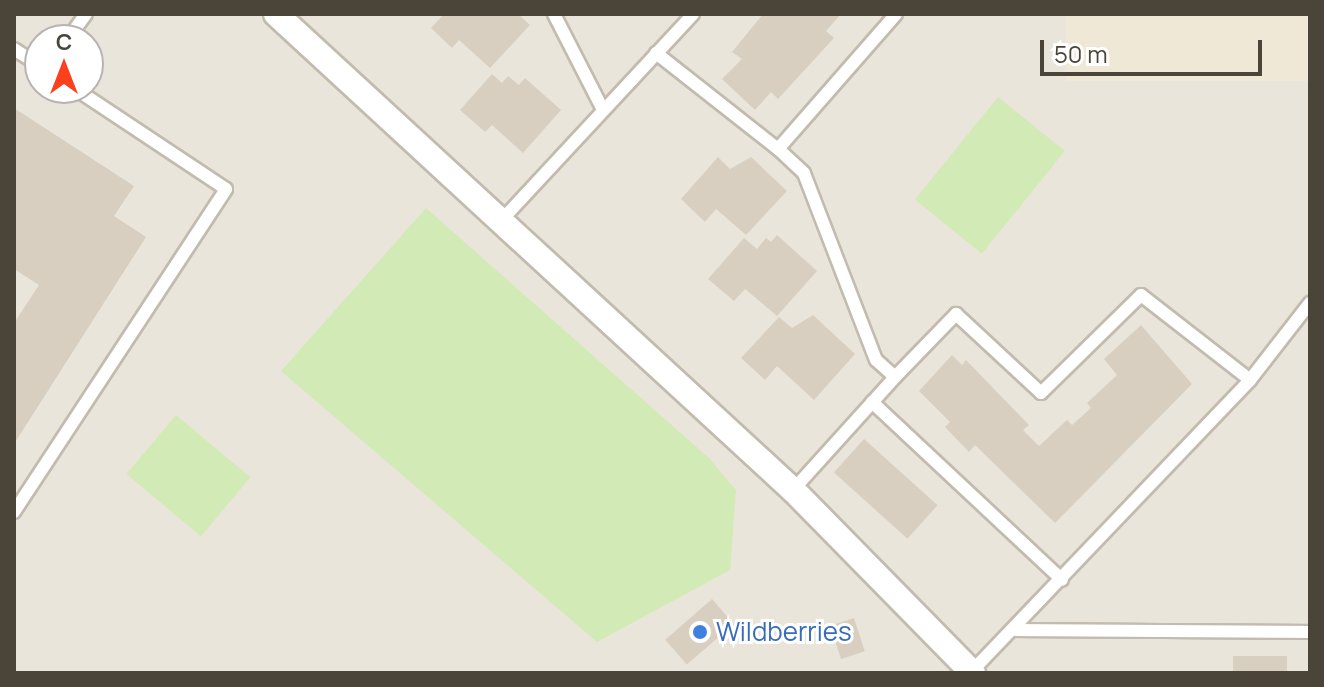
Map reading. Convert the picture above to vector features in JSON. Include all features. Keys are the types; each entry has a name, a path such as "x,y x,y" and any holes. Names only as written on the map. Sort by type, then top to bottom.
{"street":[{"path":"276,14 499,223 793,490 973,672"}],"lane":[{"path":"554,14 602,108"},
{"path":"499,223 602,108 693,14"},
{"path":"778,149 896,14"},
{"path":"656,53 804,173 876,360 895,377"},
{"path":"14,512 226,189 98,104"},
{"path":"793,490 956,314 1041,393 1141,295 1250,380"},
{"path":"973,672 1250,380 1310,303"},
{"path":"872,402 1062,580"},
{"path":"1016,630 1310,632"}],"shaded area":[{"path":"14,14 1310,14 1310,673 14,673"},
{"path":"1066,14 1310,14 1310,81 1066,81"}],"green space":[{"path":"998,97 1065,151 982,254 915,200"},
{"path":"426,208 709,458 736,490 730,570 597,642 281,371"},
{"path":"176,415 250,477 201,536 127,474"}],"building":[{"path":"444,14 518,14 530,25 490,68 459,40 452,48 431,28"},
{"path":"763,14 841,14 826,31 834,38 778,99 771,92 755,110 722,79 742,59 732,52"},
{"path":"492,74 502,83 508,76 519,85 525,78 561,110 523,153 492,125 485,132 460,110"},
{"path":"14,108 134,186 114,216 146,237 14,444 14,323 39,285 14,269"},
{"path":"718,157 730,169 751,157 787,191 746,235 716,209 705,222 681,199"},
{"path":"777,235 817,271 777,316 745,289 734,301 708,279 744,238 757,249 766,238 771,242"},
{"path":"813,315 855,354 814,400 777,366 765,380 741,358 779,317 792,328"},
{"path":"1141,325 1192,384 1055,523 975,445 969,452 945,427 950,422 919,391 952,355 962,365 966,360 1029,425 1023,430 1039,446 1067,420 1072,425 1091,408 1087,403 1117,375 1104,359"},
{"path":"864,439 938,505 907,539 834,472"},
{"name":"Wildberries","path":"712,599 734,624 687,665 665,640"},
{"path":"854,618 865,651 841,659 830,626"},
{"path":"1233,656 1287,656 1287,673 1233,673"}],"place":[{"name":"Wildberries","path":"700,632"}]}
